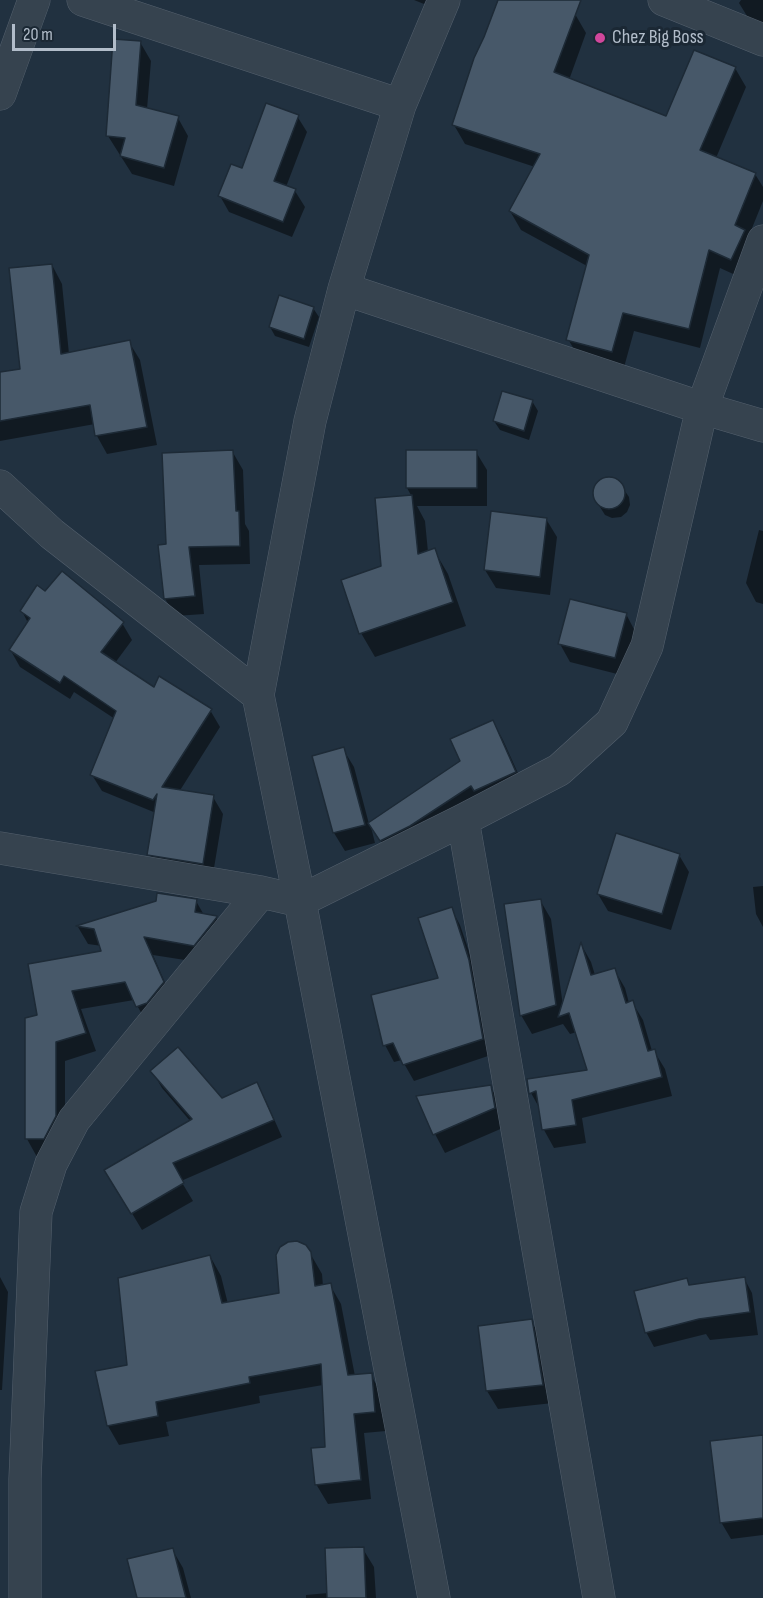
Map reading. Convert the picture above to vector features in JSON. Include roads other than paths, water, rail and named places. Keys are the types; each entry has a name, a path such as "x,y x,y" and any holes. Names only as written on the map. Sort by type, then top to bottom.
{"street":[{"path":"0,94 34,0"},
{"path":"82,0 400,105"},
{"path":"434,1598 300,901 258,695 310,421 344,289 400,105 444,0"},
{"path":"664,0 763,40"},
{"path":"0,848 261,892 300,901 559,770 612,722 647,646 702,408 763,241"},
{"path":"344,289 702,408 763,426"},
{"path":"0,486 52,534 258,695"},
{"path":"463,820 599,1598"},
{"path":"25,1598 13,1481 36,1212 51,1164 74,1119 261,892"}],"place":[{"name":"Chez Big Boss","path":"600,38"}]}
